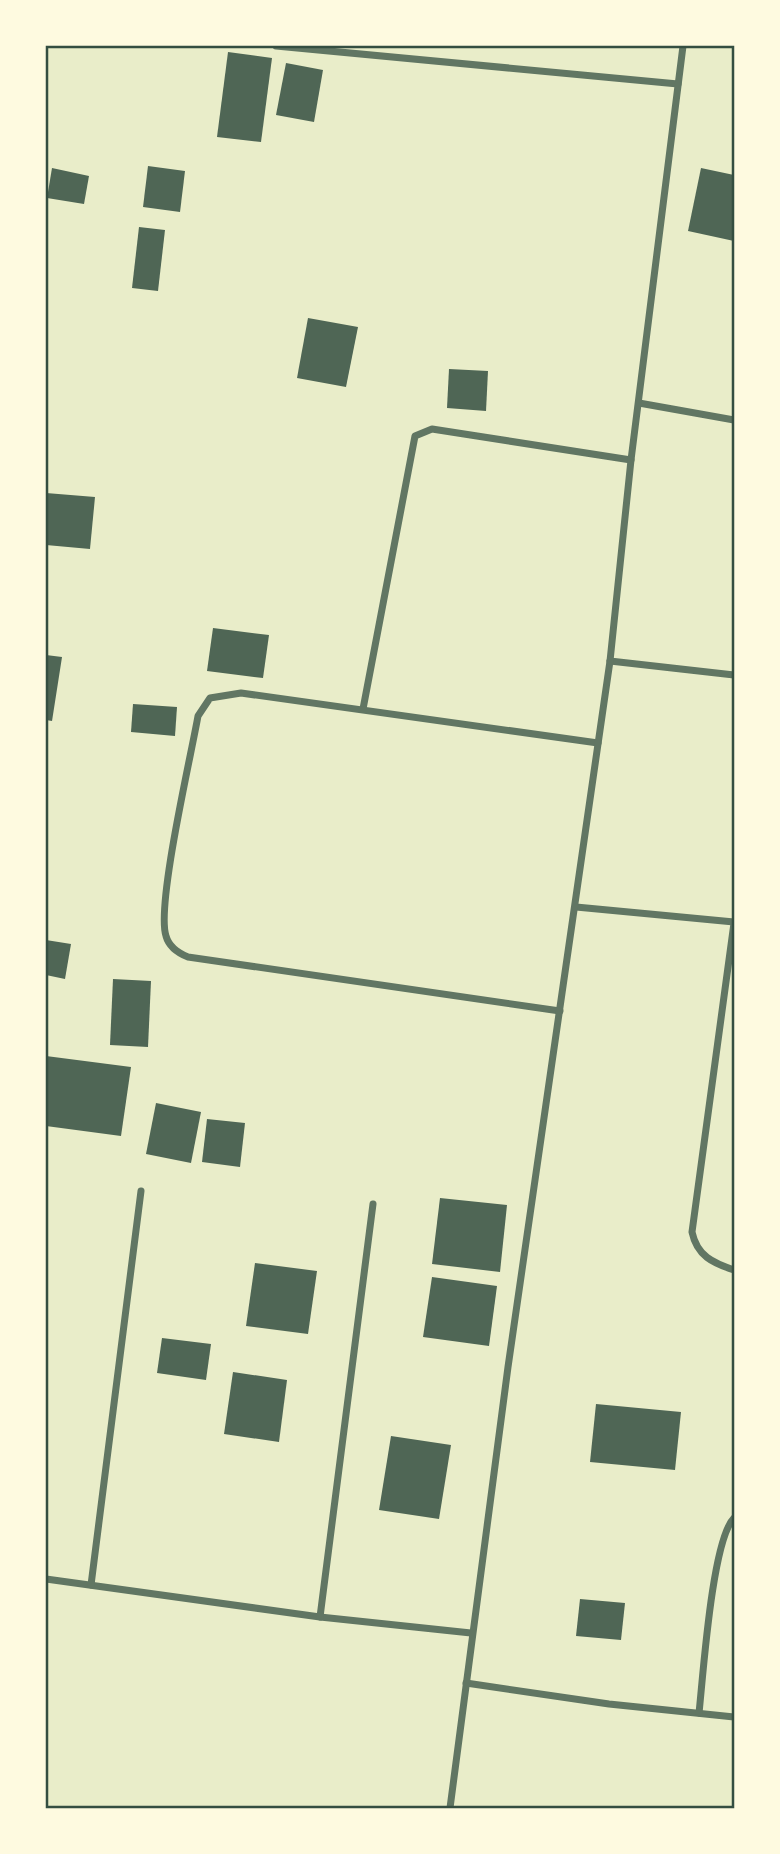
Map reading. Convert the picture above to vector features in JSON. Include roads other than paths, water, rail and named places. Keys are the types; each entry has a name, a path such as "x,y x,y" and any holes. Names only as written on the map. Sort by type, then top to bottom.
{"street":[{"path":"276,46 678,83"},
{"path":"450,1808 471,1633 610,661 631,460 684,46"},
{"path":"639,403 734,420"},
{"path":"363,709 415,436 432,429 631,460"},
{"path":"610,661 734,675"},
{"path":"560,1011 188,957 177,953 165,934 166,892 202,708 210,698 241,693 598,744"},
{"path":"576,907 734,922 692,1233 700,1253 711,1261 734,1270"},
{"path":"91,1585 141,1191"},
{"path":"320,1617 373,1204"},
{"path":"699,1713 713,1597 724,1538 734,1518"},
{"path":"46,1580 320,1617 471,1633"},
{"path":"466,1683 608,1704 734,1717"}]}
